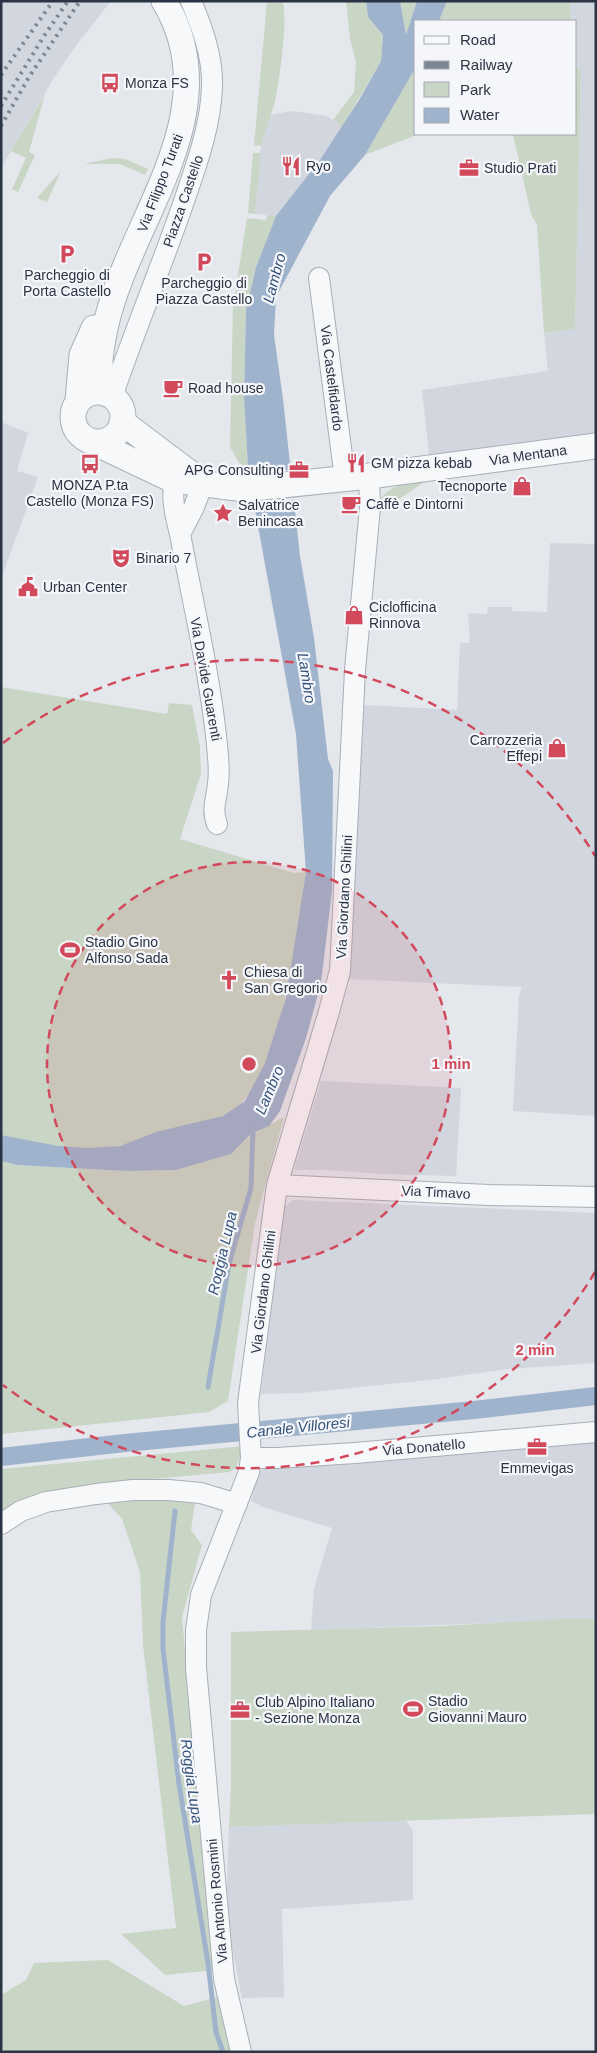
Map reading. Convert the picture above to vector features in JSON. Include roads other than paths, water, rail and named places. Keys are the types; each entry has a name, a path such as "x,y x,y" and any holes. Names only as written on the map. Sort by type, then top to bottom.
{"street":[{"name":"Via Filippo Turati","path":"110,395 102,381 98,363 111,304 173,154 184,112 187,86 186,60 176,26 164,1"},
{"name":"Piazza Castello","path":"110,395 189,187 204,140 211,108 210,58 198,17 191,1"},
{"name":"Via Castelfidardo","path":"319,278 357,477"},
{"name":"Via Filippo Turati","path":"78,401 82,355 94,329 111,304"},
{"path":"91,441 104,441 113,436 122,422 121,408 110,395 93,392 78,401 73,414 74,424 80,435 91,441 203,483 194,507 180,534"},
{"path":"122,422 177,472"},
{"name":"Via Mentana","path":"203,483 231,488 252,489 596,446"},
{"name":"Via Davide Guarenti","path":"177,472 174,510 214,717 219,766 214,807 214,816 217,824"},
{"name":"Via Giordano Ghilini","path":"250,1449 248,1414 276,1185 340,971 355,670 370,507 357,477"},
{"name":"Via Timavo","path":"276,1185 488,1195 596,1197"},
{"name":"Via Donatello","path":"250,1449 277,1458 596,1432"},
{"name":"Via Antonio Rosmini","path":"241,2052 224,1979 196,1668 196,1630 201,1595 249,1472 250,1449"},
{"path":"1,1524 21,1511 46,1502 133,1490 168,1490 201,1493 237,1504"}],"water":[{"name":"Lambro","path":"366,1 400,1 406,35 417,1 447,1 439,20 414,20 414,70 365,155 330,196 276,297 274,335 300,556 314,638 328,759 333,771 332,891 321,983 306,1038 280,1111 269,1126 252,1133 231,1154 176,1170 126,1171 17,1165 1,1161 1,1135 58,1146 88,1148 120,1146 156,1132 223,1116 245,1101 265,1063 286,998 306,872 296,734 254,504 251,473 248,468 244,397 246,310 256,267 276,216 320,160 359,100 381,61 383,35 368,17"}],"waterway":[{"name":"Roggia Lupa","path":"208,1387 229,1264 251,1188 253,1128"},
{"name":"Canale Villoresi","path":"1,1457 596,1396"},
{"name":"Roggia Lupa","path":"175,1511 163,1622 163,1649 179,1784 208,1963 216,2032 223,2052"}],"railway":[{"path":"1,75 53,1"},
{"path":"1,106 68,1"},
{"path":"1,126 29,77 80,1"}],"place":[{"name":"Monza FS","path":"110,83"},
{"name":"Ryo","path":"291,166"},
{"name":"Studio Prati","path":"469,168"},
{"name":"Parcheggio di Porta Castello","path":"67,254"},
{"name":"Parcheggio di Piazza Castello","path":"204,262"},
{"name":"Road house","path":"173,388"},
{"name":"GM pizza kebab","path":"356,463"},
{"name":"MONZA P.ta Castello (Monza FS)","path":"90,464"},
{"name":"APG Consulting","path":"299,470"},
{"name":"Tecnoporte","path":"522,486"},
{"name":"Caffè e Dintorni","path":"351,504"},
{"name":"Salvatrice Benincasa","path":"223,513"},
{"name":"Binario 7","path":"121,558"},
{"name":"Urban Center","path":"28,587"},
{"name":"Ciclofficina Rinnova","path":"354,615"},
{"name":"Carrozzeria Effepi","path":"557,748"},
{"name":"Stadio Gino Alfonso Sada","path":"70,950"},
{"name":"Chiesa di San Gregorio","path":"229,980"},
{"name":"Emmevigas","path":"537,1447"},
{"name":"Stadio Giovanni Mauro","path":"413,1709"},
{"name":"Club Alpino Italiano - Sezione Monza","path":"240,1710"}]}
